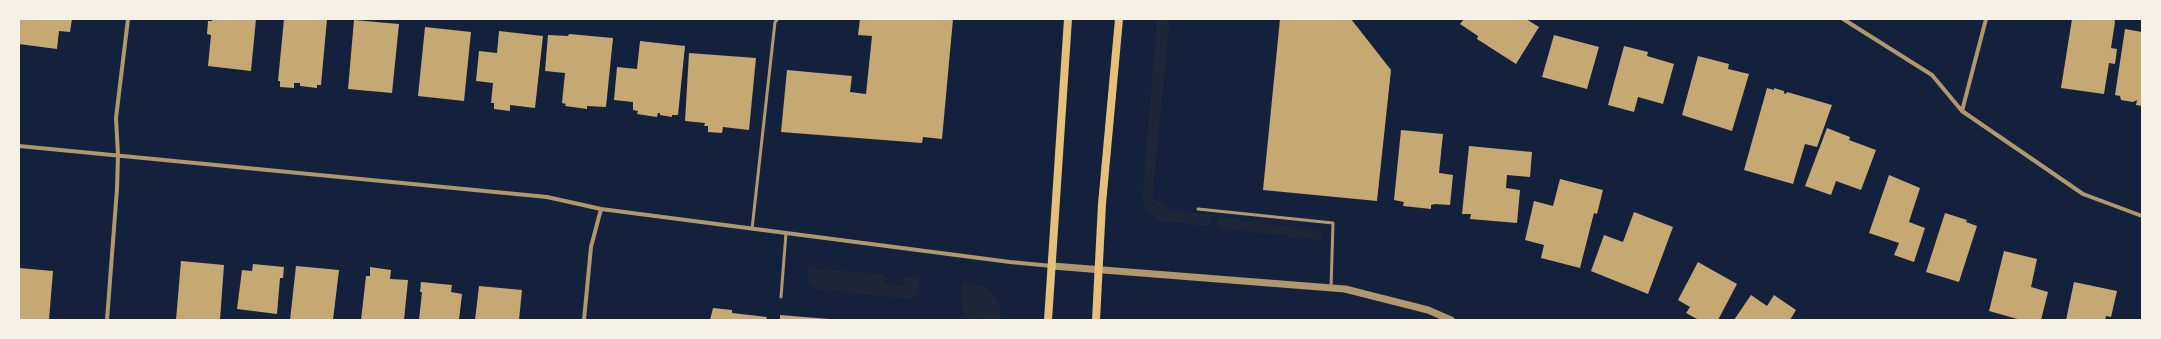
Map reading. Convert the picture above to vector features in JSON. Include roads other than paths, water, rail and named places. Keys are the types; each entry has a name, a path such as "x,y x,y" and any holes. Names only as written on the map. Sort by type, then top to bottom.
{"main road":[{"path":"1048,320 1068,19"},
{"path":"1096,320 1102,204 1119,19"}],"street":[{"path":"107,320 118,155 116,118 128,19"},
{"path":"1843,19 1932,75 1962,111 2083,194 2142,216"},
{"path":"1962,111 1986,19"},
{"path":"19,146 547,197 601,209 1052,266 1331,288 1428,310 1451,320"},
{"path":"584,320 591,247 601,209"}],"lane":[{"path":"752,229 775,22 778,19"},
{"path":"1198,210 1333,222 1331,288"},
{"path":"781,297 786,233"}]}
